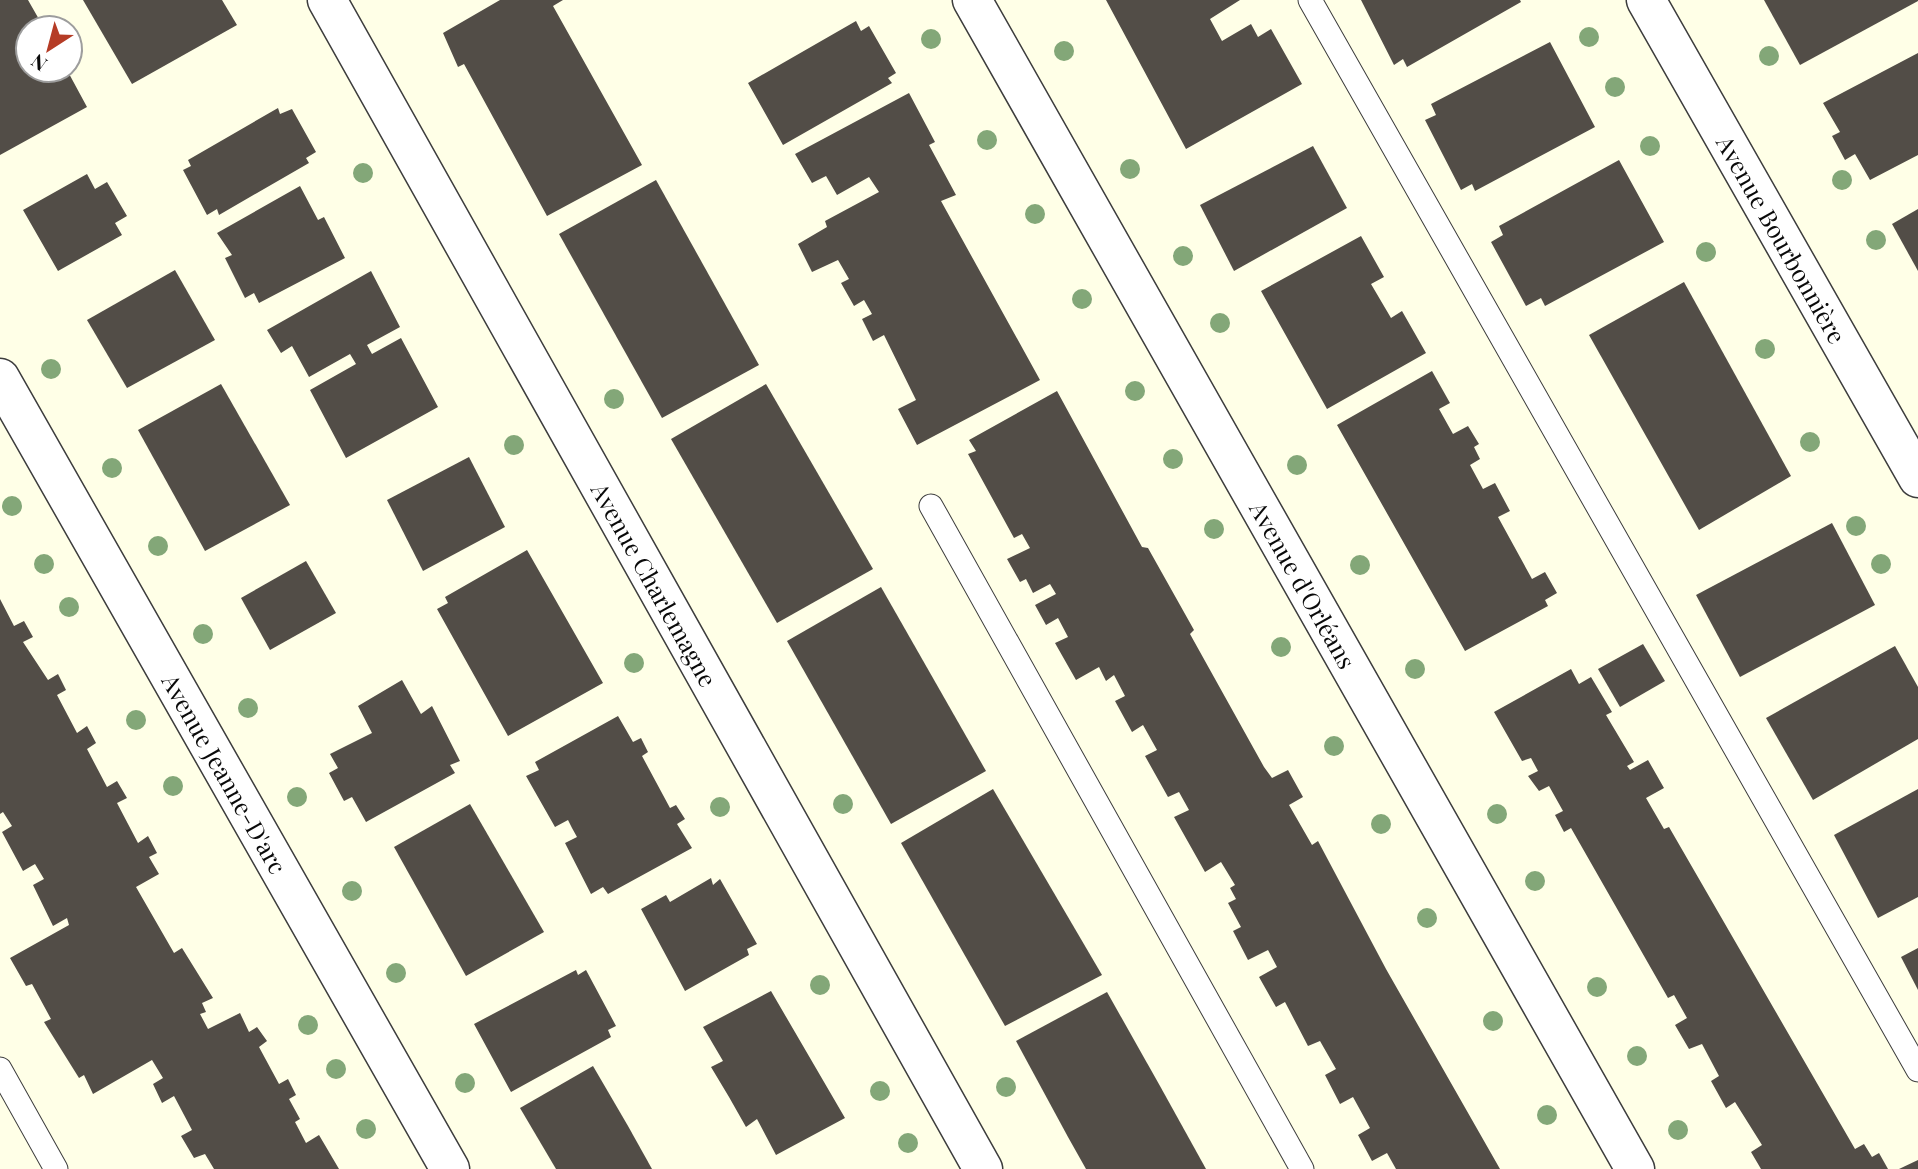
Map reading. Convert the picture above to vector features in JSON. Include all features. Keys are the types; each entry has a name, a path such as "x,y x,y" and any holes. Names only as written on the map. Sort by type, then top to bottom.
{"street":[{"name":"Avenue Charlemagne","path":"327,0 983,1169"},
{"name":"Avenue d'Orléans","path":"972,0 1635,1169"},
{"name":"Avenue Bourbonnière","path":"1646,0 1918,478"},
{"name":"Avenue Jeanne-D'arc","path":"0,378 450,1169"}],"lane":[{"path":"1310,0 1918,1070"},
{"path":"931,506 1302,1169"},
{"path":"0,1069 56,1169"}],"building":[{"path":"0,0 28,0 36,14 14,14 14,84 75,84 87,107 0,155"},
{"path":"83,0 222,0 237,25 132,84"},
{"path":"500,0 563,0 553,6 642,165 547,216 464,64 458,67 443,33"},
{"path":"1106,0 1240,0 1210,19 1222,41 1251,24 1258,37 1271,29 1302,84 1186,149"},
{"path":"1361,0 1521,2 1407,67 1403,59 1394,65"},
{"path":"1764,0 1918,0 1918,1 1800,65"},
{"path":"856,21 861,31 869,26 896,73 888,78 892,83 783,145 748,83"},
{"path":"1550,42 1595,127 1475,191 1472,184 1461,190 1425,120 1436,115 1431,104"},
{"path":"1918,53 1918,155 1870,180 1855,154 1845,160 1832,136 1840,132 1823,103"},
{"path":"909,93 935,142 929,145 956,195 941,201 1040,380 917,445 898,409 916,400 884,335 873,341 862,319 872,314 864,300 854,306 841,283 849,279 838,260 812,272 798,244 827,227 825,221 879,192 869,177 837,195 826,176 812,183 795,154"},
{"path":"278,108 280,114 292,109 316,152 306,158 309,163 219,215 217,209 207,215 183,170 191,166 188,160"},
{"path":"1313,146 1347,208 1234,271 1200,205"},
{"path":"1619,160 1664,242 1545,306 1541,298 1526,306 1491,242 1503,235 1499,226"},
{"path":"87,174 95,189 107,182 127,216 115,223 122,235 58,271 23,210"},
{"path":"656,180 759,365 662,418 559,234"},
{"path":"300,186 318,220 324,217 345,258 259,303 254,293 245,298 225,258 232,255 217,233"},
{"path":"1918,209 1918,271 1892,224"},
{"path":"1361,236 1384,277 1371,284 1391,318 1402,311 1426,353 1327,409 1261,291"},
{"path":"175,270 215,340 127,388 87,320"},
{"path":"371,271 400,327 367,345 372,354 401,338 438,407 346,458 310,390 356,364 350,354 309,377 292,346 281,353 267,330"},
{"path":"1684,282 1791,476 1699,530 1589,335"},
{"path":"1432,371 1450,403 1439,409 1453,434 1468,426 1479,444 1474,447 1480,459 1470,465 1483,489 1495,483 1510,511 1498,517 1532,579 1545,572 1557,593 1545,600 1548,606 1465,651 1337,425"},
{"path":"221,384 290,505 205,551 138,430"},
{"path":"766,384 873,569 777,623 671,439"},
{"path":"1057,391 1142,547 1148,548 1194,630 1190,634 1264,767 1272,778 1288,770 1303,797 1289,805 1312,845 1318,841 1386,969 1500,1169 1396,1169 1387,1153 1372,1161 1358,1135 1370,1128 1353,1097 1340,1104 1325,1075 1336,1069 1320,1041 1308,1046 1285,1002 1276,1007 1259,977 1277,967 1268,950 1248,960 1233,931 1241,927 1228,903 1236,899 1230,888 1235,885 1221,862 1205,872 1174,817 1189,810 1179,792 1168,797 1145,756 1157,750 1143,725 1132,732 1115,701 1125,696 1114,675 1106,681 1099,667 1076,680 1055,643 1068,637 1058,618 1046,625 1035,605 1056,594 1050,584 1033,593 1026,579 1020,582 1007,559 1030,548 1022,534 1014,538 968,454 976,451 969,440"},
{"path":"469,457 505,527 423,571 387,500"},
{"path":"1832,523 1875,605 1740,677 1696,595"},
{"path":"527,550 603,683 508,736 437,609 448,603 445,597"},
{"path":"306,561 336,613 270,650 241,598"},
{"path":"881,587 986,771 891,824 787,641"},
{"path":"0,599 14,626 24,621 33,637 23,642 48,680 58,674 66,690 57,695 77,733 87,726 96,743 87,749 107,787 117,781 127,798 117,803 138,843 148,836 157,853 149,857 159,874 136,887 174,953 182,948 213,998 202,1003 206,1012 200,1014 208,1029 240,1013 249,1032 257,1027 267,1041 259,1047 279,1084 288,1079 296,1095 289,1099 300,1119 295,1122 306,1143 319,1135 339,1169 214,1169 205,1154 194,1158 181,1136 192,1130 174,1096 162,1103 153,1084 163,1078 152,1060 93,1094 84,1075 79,1078 44,1022 51,1019 32,984 26,986 10,958 69,925 67,918 53,926 33,885 44,879 35,864 23,871 2,832 12,826 3,812 0,814"},
{"path":"1643,644 1665,681 1620,707 1598,669"},
{"path":"1895,646 1918,687 1918,739 1813,800 1766,718"},
{"path":"1571,669 1579,684 1591,677 1612,712 1606,715 1634,762 1627,766 1630,770 1648,760 1664,788 1646,798 1664,829 1669,827 1855,1149 1864,1144 1872,1157 1879,1153 1888,1169 1761,1169 1751,1152 1762,1145 1735,1102 1726,1108 1711,1081 1719,1076 1702,1044 1689,1049 1675,1025 1687,1018 1674,995 1668,998 1571,828 1564,832 1555,815 1563,811 1549,786 1539,791 1528,776 1538,771 1531,758 1522,761 1494,712"},
{"path":"402,680 421,714 432,706 460,761 450,765 455,773 366,822 352,797 344,801 329,773 338,768 330,754 372,733 358,706"},
{"path":"618,716 633,742 641,738 648,752 642,756 670,808 676,805 685,819 677,824 692,848 608,894 603,887 591,894 565,843 577,837 568,820 555,827 526,776 539,770 535,762"},
{"path":"993,789 1102,975 1005,1026 901,843"},
{"path":"1918,789 1918,897 1878,918 1834,835"},
{"path":"470,804 544,932 466,976 394,847"},
{"path":"711,878 713,885 720,879 757,944 747,949 749,955 685,991 641,909 666,895 670,902"},
{"path":"1918,948 1918,990 1901,957"},
{"path":"576,970 578,975 586,970 616,1026 608,1030 611,1037 511,1092 474,1024"},
{"path":"771,991 845,1118 776,1155 757,1119 746,1127 711,1067 723,1061 703,1027"},
{"path":"1107,992 1206,1169 1086,1169 1068,1137 1016,1041"},
{"path":"593,1066 652,1169 556,1169 520,1108"},
{"path":"1918,1160 1918,1169 1899,1169"}]}
